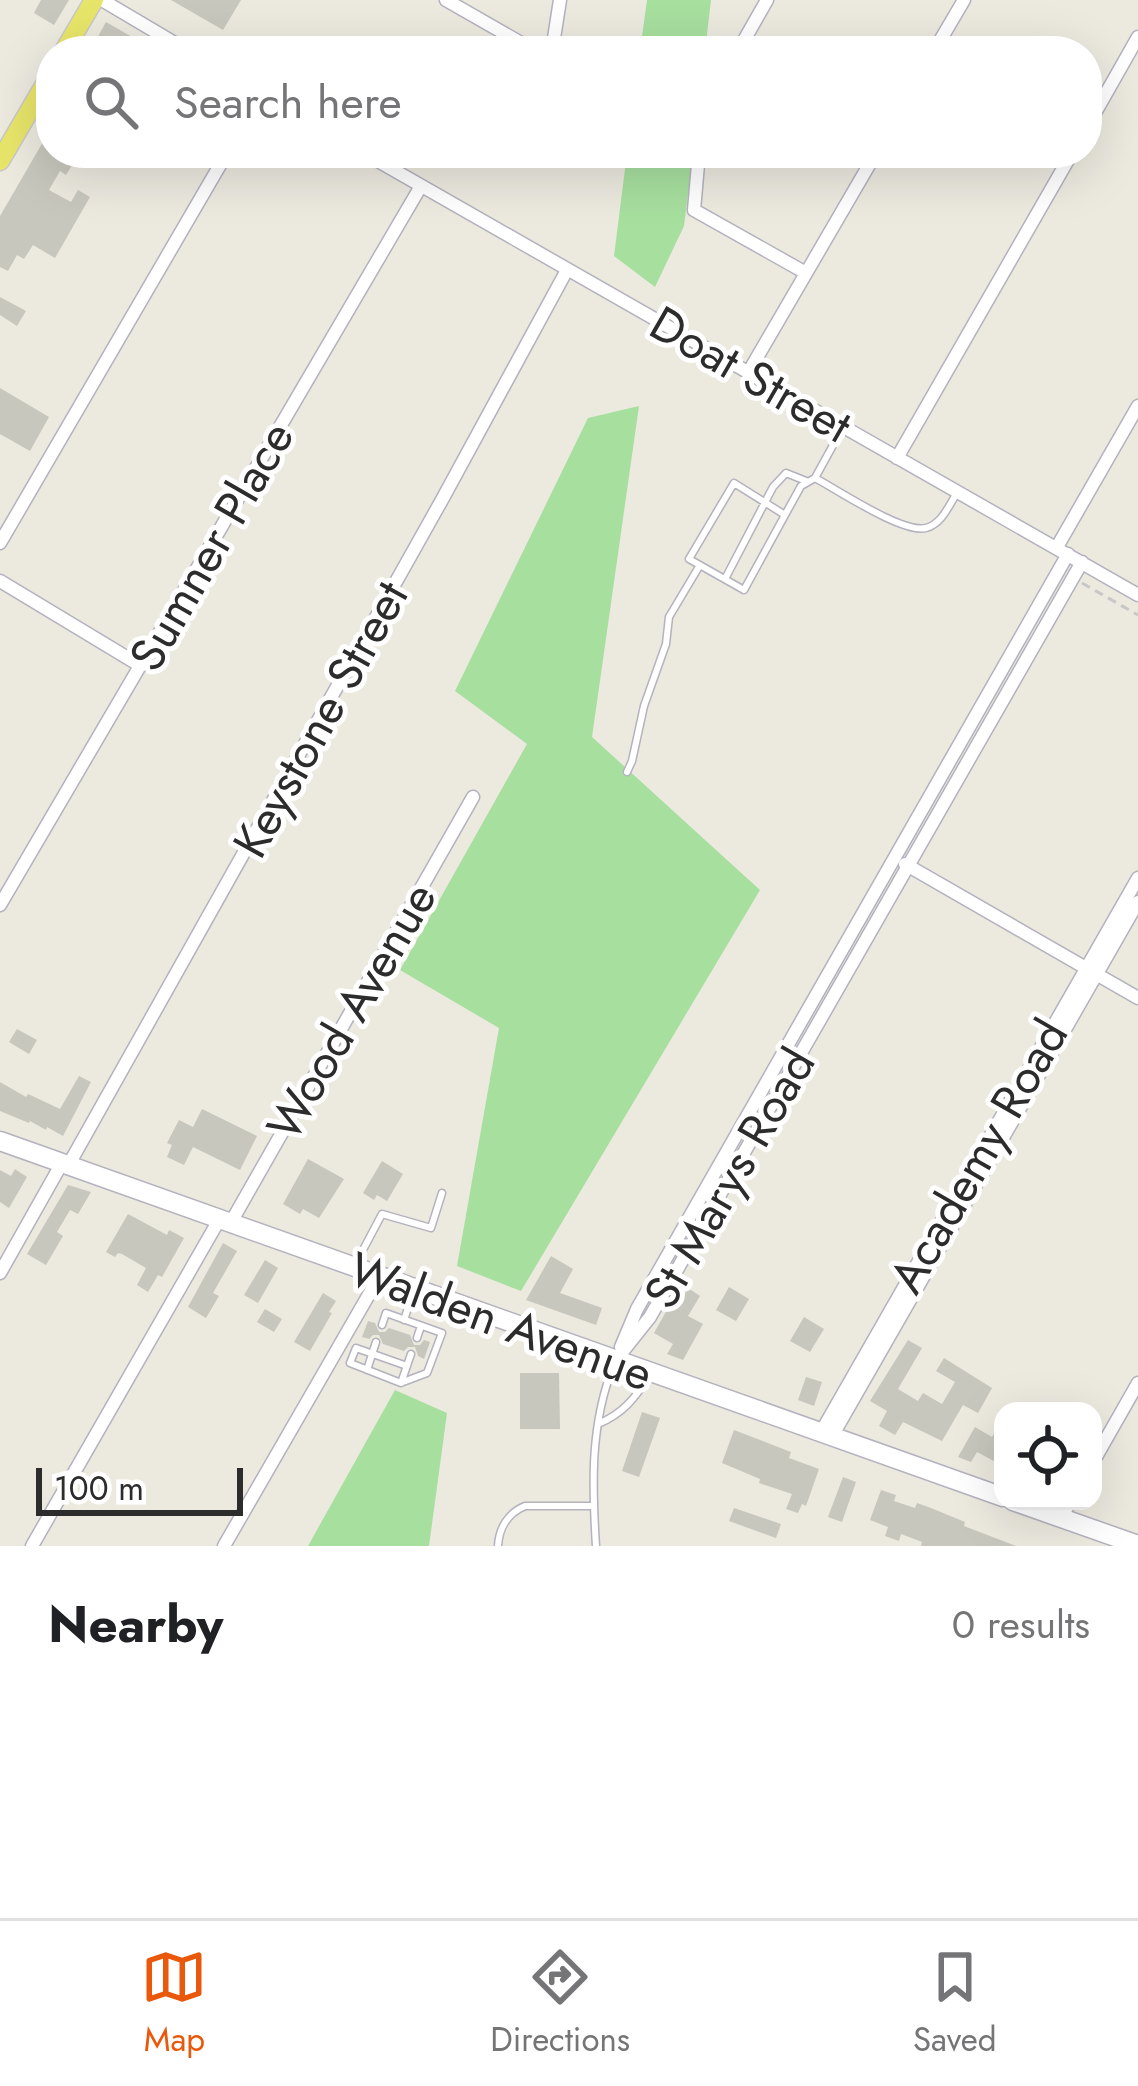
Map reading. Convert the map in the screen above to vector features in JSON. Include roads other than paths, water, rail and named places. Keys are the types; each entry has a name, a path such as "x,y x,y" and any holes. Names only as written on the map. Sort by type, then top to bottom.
{"main road":[{"path":"74,36 98,0"},
{"path":"0,161 36,100"},
{"name":"Walden Avenue","path":"0,1141 994,1494"},
{"path":"1068,1510 1138,1545"}],"street":[{"path":"98,0 162,36"},
{"path":"446,0 510,36"},
{"path":"554,36 560,0"},
{"path":"747,36 767,0"},
{"path":"943,36 964,0"},
{"path":"1102,101 1138,37"},
{"path":"0,543 218,168"},
{"name":"Doat Street","path":"390,168 1138,595"},
{"path":"698,168 694,210 806,273"},
{"path":"748,373 867,168"},
{"path":"897,458 1063,168"},
{"name":"Sumner Place","path":"0,905 421,186"},
{"name":"Keystone Street","path":"0,1273 431,519 567,270"},
{"name":"St Marys Road","path":"615,1361 637,1309 966,734 1138,406"},
{"name":"St Marys Road","path":"615,1361 650,1317 1082,562"},
{"path":"0,581 141,666"},
{"path":"966,734 979,741"},
{"name":"Wood Avenue","path":"32,1546 473,797"},
{"path":"894,858 1138,998"},
{"name":"Academy Road","path":"825,1436 1091,971 1138,878"},
{"name":"Academy Road","path":"1091,971 1138,902"},
{"path":"814,998 828,1006"},
{"path":"710,1181 723,1189"},
{"name":"Academy Road","path":"825,1436 834,1407 927,1257"},
{"path":"224,1546 379,1277"},
{"path":"1102,1446 1138,1383"}],"lane":[{"path":"785,515 734,483 689,559 745,590 785,515 843,427"},
{"path":"725,579 773,487 786,473 907,528 927,528 939,521 958,491"},
{"path":"627,772 666,644 669,617 700,565"},
{"path":"353,1268 382,1214 430,1228 442,1193"},
{"path":"404,1320 414,1290"},
{"path":"334,1354 401,1383 427,1373 442,1333 386,1313 382,1325"},
{"path":"417,1338 421,1326"},
{"path":"367,1370 376,1342"},
{"path":"350,1364 356,1348 407,1366"},
{"path":"401,1383 411,1354"},
{"path":"383,1376 389,1360"},
{"path":"596,1546 592,1472 597,1425 615,1361"},
{"path":"597,1425 616,1416 638,1396 649,1373"},
{"path":"498,1546 499,1533 514,1510 594,1506"}]}
